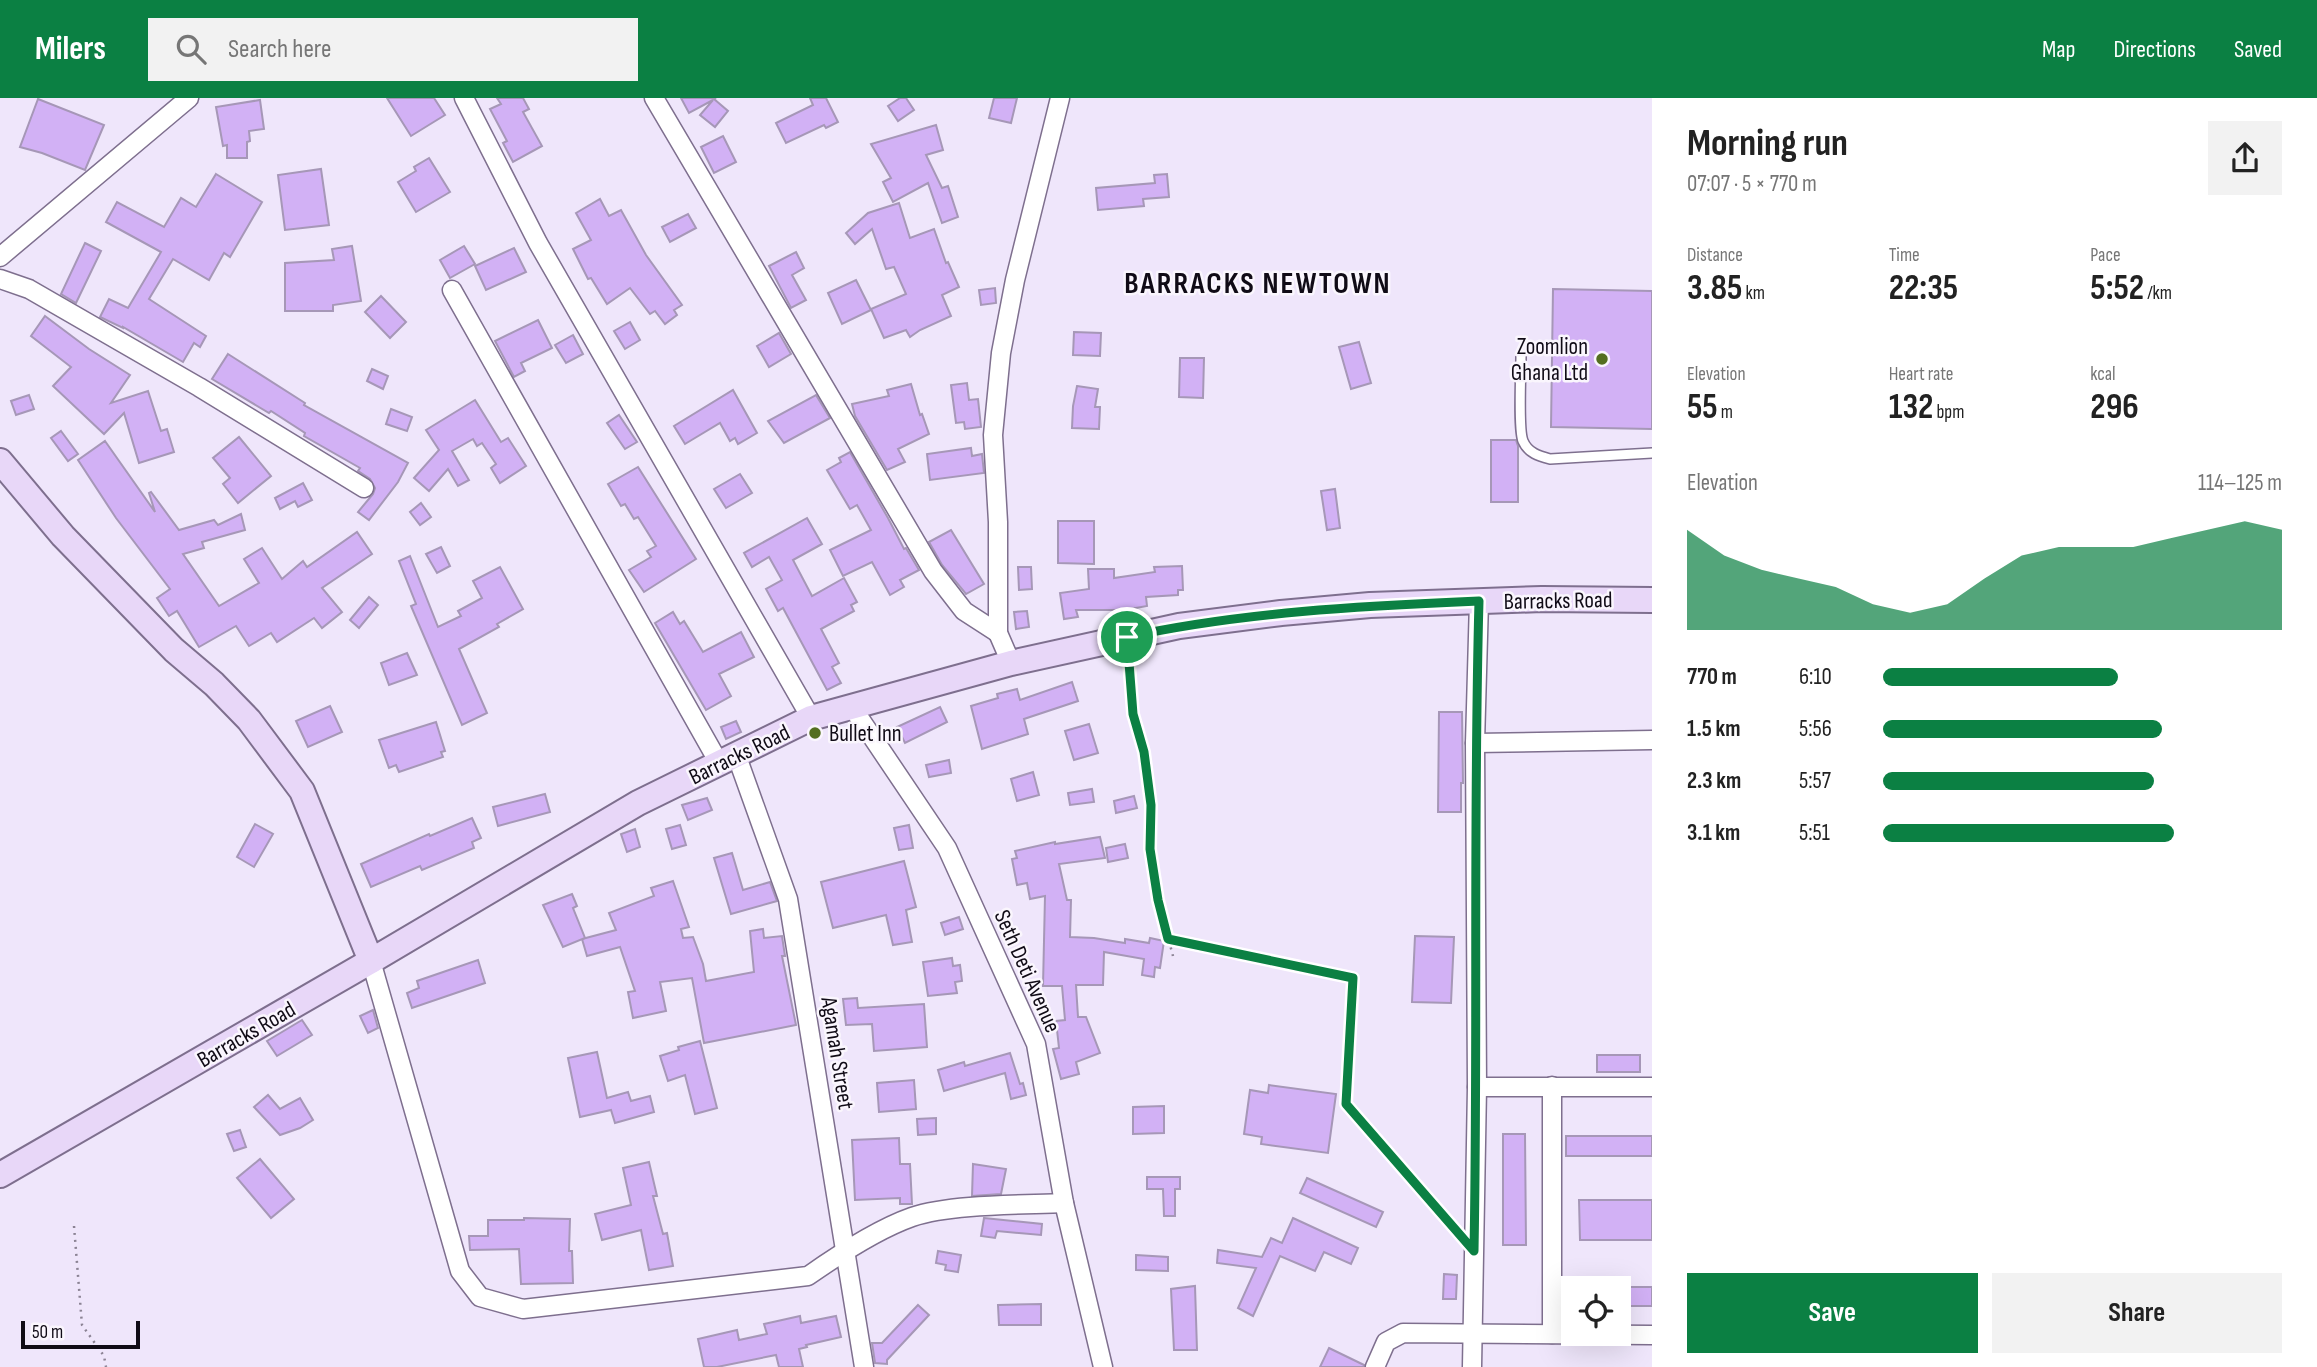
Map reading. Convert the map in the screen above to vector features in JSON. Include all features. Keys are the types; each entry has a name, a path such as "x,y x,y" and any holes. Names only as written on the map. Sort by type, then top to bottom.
{"street":[{"path":"0,257 189,98"},
{"path":"464,98 538,243 811,718"},
{"path":"654,98 933,571 964,611 998,633"},
{"path":"1011,663 998,633 998,522 993,435 996,396 1015,280 1060,98"},
{"path":"0,278 40,295 199,387 364,488"},
{"name":"Agamah Street","path":"452,290 727,759 788,899 864,1367"},
{"path":"0,461 63,536 174,650 214,684 248,720 302,791 371,961 460,1271 481,1297 523,1308 808,1276 845,1250 913,1217 955,1209 1064,1203"},
{"name":"Barracks Road","path":"0,1175 639,803 811,718 1011,663 1179,626 1370,605 1542,598 1652,600"},
{"path":"1472,1367 1477,1087 1475,743 1479,601"},
{"name":"Seth Deti Avenue","path":"852,707 947,848 1036,1044 1064,1203 1103,1367"},
{"path":"1475,743 1652,740"},
{"path":"1552,1086 1552,1334"},
{"path":"1477,1087 1652,1087"},
{"path":"1376,1367 1386,1342 1394,1336 1414,1333 1652,1335"}],"lane":[{"path":"1521,358 1522,436 1529,450 1550,459 1652,453"}],"path":[{"path":"1127,637 1133,714 1144,752 1151,805 1150,849 1158,900 1172,956"},
{"path":"1168,939 1353,978 1346,1104 1474,1251"},
{"path":"74,1226 82,1325 104,1356 106,1367"}],"building":[{"path":"387,98 434,98 445,115 411,136"},
{"path":"497,98 523,98 529,109 523,112 542,146 513,162 503,143 507,141 490,109 501,104"},
{"path":"681,98 716,98 714,99 728,111 715,127 700,115 713,100 689,113"},
{"path":"810,98 826,98 838,122 826,128 824,125 786,143 776,123 813,105"},
{"path":"900,98 906,98 914,110 898,121 888,106"},
{"path":"994,98 1017,98 1011,123 989,118"},
{"path":"38,99 104,125 85,170 20,147"},
{"path":"260,100 264,129 249,131 247,158 227,158 227,145 223,146 216,107"},
{"path":"936,125 943,150 926,155 942,188 948,186 958,217 942,223 928,183 893,202 883,182 891,178 871,144"},
{"path":"723,136 736,162 714,173 701,147"},
{"path":"429,158 450,192 416,212 398,182 416,171 414,167"},
{"path":"321,169 329,225 285,230 278,175"},
{"path":"216,174 262,202 230,257 224,253 209,280 173,259 149,299 206,336 200,347 194,343 183,362 123,327 100,317 109,299 128,308 161,252 106,222 117,202 164,227 181,198 196,207"},
{"path":"1167,174 1169,197 1143,199 1144,206 1098,210 1096,188 1155,183 1154,175"},
{"path":"600,199 609,216 621,210 646,255 682,305 674,310 677,315 665,324 655,311 650,314 630,288 607,304 591,278 588,279 573,249 591,240 576,213"},
{"path":"899,203 910,238 934,229 946,263 948,262 959,287 942,295 951,316 910,337 906,330 884,338 871,309 906,294 894,267 886,269 872,229 855,244 846,233 868,213"},
{"path":"688,214 696,228 670,242 662,227"},
{"path":"85,243 101,251 76,303 61,294"},
{"path":"352,246 361,301 333,305 333,311 285,311 285,263 334,260 332,249"},
{"path":"464,246 475,264 450,278 440,260"},
{"path":"514,248 526,272 486,290 475,266"},
{"path":"796,252 804,268 792,275 806,300 791,308 769,266"},
{"path":"856,280 871,310 842,324 828,293"},
{"path":"995,288 996,303 981,305 979,290"},
{"name":"Zoomlion Ghana Ltd","path":"1553,289 1652,291 1652,429 1551,427"},
{"path":"381,296 406,322 390,338 365,312"},
{"path":"45,316 130,375 111,403 148,391 161,431 167,429 174,452 139,463 124,413 104,434 53,386 71,367 31,336"},
{"path":"538,320 552,348 521,363 525,371 514,377 495,341"},
{"path":"630,322 640,340 625,349 614,331"},
{"path":"1074,332 1101,333 1100,356 1073,355"},
{"path":"779,333 791,354 769,367 757,346"},
{"path":"573,335 583,354 566,363 555,345"},
{"path":"1359,342 1371,383 1351,389 1339,347"},
{"path":"228,354 305,403 304,405 408,463 398,482 369,520 358,512 375,488 370,479 358,471 360,468 304,436 305,433 271,411 269,413 212,379"},
{"path":"1180,358 1204,358 1203,398 1179,397"},
{"path":"372,369 388,376 383,389 367,381"},
{"path":"967,383 969,400 978,399 981,427 965,429 964,422 956,423 951,385"},
{"path":"911,384 929,434 898,449 905,462 887,470 855,416 852,404 889,396 887,390"},
{"path":"1077,386 1098,389 1095,407 1100,407 1099,429 1072,428"},
{"path":"733,390 757,433 738,444 735,438 730,441 720,423 685,444 674,426"},
{"path":"29,395 34,409 16,415 11,401"},
{"path":"816,395 830,418 784,443 768,421"},
{"path":"475,400 501,442 508,438 526,466 500,483 491,468 496,464 482,443 477,446 473,439 452,451 469,480 458,486 448,469 429,491 414,478 439,450 426,430"},
{"path":"391,409 412,417 407,431 386,424"},
{"path":"619,415 637,442 625,449 607,423"},
{"path":"61,431 78,454 68,461 51,438"},
{"path":"239,437 271,476 238,503 223,484 230,478 213,458"},
{"path":"1491,440 1516,440 1518,502 1491,502"},
{"path":"105,441 155,512 149,493 151,492 179,530 214,520 218,525 241,514 245,530 202,542 204,548 183,554 219,606 259,583 244,559 262,548 282,579 303,561 307,567 357,532 372,554 322,588 342,612 322,628 314,618 277,642 271,633 249,646 236,626 199,647 177,611 169,616 157,598 170,589 116,518 78,460"},
{"path":"971,448 972,456 982,454 984,473 930,480 927,454"},
{"path":"850,452 904,549 906,548 919,570 900,580 904,587 890,595 872,562 843,576 830,550 871,530 857,505 850,509 827,470 841,462 839,458"},
{"path":"638,467 696,559 644,592 629,570 651,557 647,551 656,546 638,517 634,519 625,504 621,506 608,484"},
{"path":"740,474 752,493 726,508 714,489"},
{"path":"303,483 312,500 298,507 295,501 280,509 275,498"},
{"path":"1335,489 1340,528 1327,530 1321,491"},
{"path":"421,503 431,517 420,525 410,512"},
{"path":"807,518 822,544 793,560 812,596 844,578 857,602 851,605 854,611 821,629 839,663 832,667 841,683 827,690 783,608 778,611 766,589 782,580 769,557 752,567 744,553"},
{"path":"1058,521 1094,521 1094,564 1058,563"},
{"path":"951,530 984,584 966,594 942,565 929,542"},
{"path":"441,547 450,566 437,573 426,554"},
{"path":"410,556 438,627 461,616 458,611 482,598 473,581 500,567 523,609 497,624 499,627 459,649 487,713 462,725 411,606 416,604 399,561"},
{"path":"1182,566 1183,590 1178,590 1178,595 1146,597 1147,606 1125,610 1076,610 1078,617 1064,619 1060,593 1089,589 1088,569 1114,569 1114,578 1155,572 1154,567"},
{"path":"1018,567 1031,567 1032,589 1019,590"},
{"path":"369,597 378,605 359,628 350,620"},
{"path":"1027,611 1029,627 1016,629 1014,612"},
{"path":"673,612 680,624 684,621 703,652 741,632 754,657 719,674 731,696 706,710 655,623"},
{"path":"407,653 417,675 389,685 381,663"},
{"path":"1072,682 1078,701 1024,719 1028,734 982,749 971,706 998,698 997,694 1017,689 1020,700"},
{"path":"330,706 342,732 308,747 296,721"},
{"path":"940,707 947,722 905,743 897,727"},
{"path":"1439,712 1462,712 1461,812 1438,812"},
{"path":"736,721 741,732 726,739 721,727"},
{"path":"436,722 445,751 441,752 443,757 399,772 396,765 389,768 379,740"},
{"path":"1089,724 1098,753 1074,760 1065,731"},
{"path":"949,760 951,773 929,777 926,765"},
{"path":"1033,772 1039,795 1017,801 1011,779"},
{"path":"1092,789 1094,802 1070,805 1068,793"},
{"path":"545,794 550,812 498,826 493,807"},
{"path":"1134,796 1137,808 1116,813 1114,801"},
{"path":"707,798 712,810 688,820 682,805"},
{"path":"472,818 481,838 472,842 474,848 422,870 420,866 371,887 361,864"},
{"path":"255,824 273,834 254,867 237,857"},
{"path":"680,825 686,845 672,849 666,829"},
{"path":"909,825 913,848 899,850 894,828"},
{"path":"635,829 640,847 627,852 621,834"},
{"path":"1100,837 1105,858 1059,864 1067,900 1071,900 1070,937 1125,943 1125,939 1149,943 1150,938 1164,941 1160,968 1155,967 1154,977 1142,975 1144,959 1104,952 1103,985 1076,985 1078,1017 1086,1017 1100,1053 1076,1062 1079,1074 1061,1079 1053,1049 1059,1048 1056,1021 1065,1020 1062,986 1043,986 1045,896 1030,899 1027,883 1017,885 1012,859 1017,858 1015,851 1055,842"},
{"path":"1125,844 1128,858 1108,862 1106,848"},
{"path":"732,853 743,890 770,882 777,901 731,914 714,858"},
{"path":"904,861 916,907 906,910 912,942 893,945 886,915 833,928 821,882"},
{"path":"673,881 689,927 681,929 683,938 693,937 706,981 754,972 750,931 763,929 764,938 782,936 785,956 782,956 796,1025 704,1043 692,978 660,982 666,1011 633,1018 628,992 635,991 620,947 587,956 582,939 616,930 609,913 654,896 651,888"},
{"path":"572,894 577,906 573,908 585,938 563,947 543,905"},
{"path":"959,917 963,929 945,935 941,923"},
{"path":"1415,936 1454,937 1451,1003 1412,1002"},
{"path":"952,958 953,966 960,965 962,981 955,982 957,993 928,996 923,962"},
{"path":"478,960 485,983 412,1008 407,993 419,988 417,981"},
{"path":"857,998 858,1008 924,1004 927,1047 874,1051 872,1024 846,1025 843,999"},
{"path":"373,1010 378,1028 368,1033 360,1016"},
{"path":"302,1020 312,1035 277,1056 267,1041"},
{"path":"700,1041 717,1108 695,1114 685,1075 668,1081 660,1056 679,1050 678,1047"},
{"path":"597,1052 607,1098 628,1092 631,1101 650,1096 654,1112 615,1123 611,1110 580,1117 568,1058"},
{"path":"1010,1053 1026,1095 1011,1099 1005,1073 944,1091 938,1070 964,1062 965,1066"},
{"path":"1597,1055 1640,1055 1640,1072 1597,1072"},
{"path":"914,1080 916,1109 879,1112 877,1083"},
{"path":"1269,1085 1336,1094 1328,1153 1261,1144 1262,1137 1244,1134 1250,1090 1268,1093"},
{"path":"268,1095 280,1109 300,1098 313,1120 280,1135 254,1107"},
{"path":"1164,1106 1164,1133 1133,1134 1133,1107"},
{"path":"936,1118 936,1134 918,1135 917,1119"},
{"path":"240,1130 246,1147 234,1151 227,1134"},
{"path":"1503,1134 1525,1134 1526,1245 1503,1245"},
{"path":"1566,1136 1652,1136 1652,1156 1566,1156"},
{"path":"899,1138 900,1164 910,1164 912,1204 900,1204 900,1198 855,1200 852,1140"},
{"path":"260,1159 294,1199 271,1218 237,1178"},
{"path":"649,1162 657,1196 653,1196 663,1234 667,1233 673,1266 649,1270 641,1230 602,1240 595,1214 631,1205 623,1168"},
{"path":"973,1164 1006,1169 1001,1194 972,1196"},
{"path":"1147,1177 1180,1177 1180,1189 1175,1189 1175,1216 1164,1216 1163,1189 1147,1189"},
{"path":"1307,1178 1383,1212 1376,1227 1300,1193"},
{"path":"1579,1200 1652,1200 1652,1240 1580,1240"},
{"path":"984,1218 1042,1224 1041,1235 997,1231 995,1238 981,1236"},
{"path":"1293,1218 1358,1248 1351,1264 1324,1252 1315,1271 1280,1256 1253,1316 1238,1308 1256,1268 1217,1263 1218,1250 1262,1257 1271,1238 1282,1243"},
{"path":"570,1219 569,1251 572,1251 573,1283 521,1284 519,1249 470,1250 469,1236 488,1236 488,1220"},
{"path":"938,1251 961,1255 958,1272 945,1270 946,1265 936,1263"},
{"path":"1136,1255 1168,1257 1168,1271 1136,1270"},
{"path":"1444,1274 1457,1275 1456,1299 1443,1299"},
{"path":"1195,1286 1197,1350 1174,1350 1171,1289"},
{"path":"1631,1287 1652,1287 1652,1306 1631,1306"},
{"path":"1041,1304 1041,1325 999,1325 998,1305"},
{"path":"918,1305 929,1315 887,1360 887,1364 875,1363 872,1343 882,1343"},
{"path":"800,1316 801,1323 836,1316 841,1337 799,1349 803,1367 779,1367 776,1355 717,1367 704,1367 698,1339 737,1330 739,1340 767,1334 764,1324"},
{"path":"1329,1348 1364,1365 1364,1367 1320,1367"}],"place":[{"name":"Zoomlion Ghana Ltd","path":"1602,359"},
{"name":"Bullet Inn","path":"815,733"}],"district":[{"name":"BARRACKS NEWTOWN","path":"1258,283"}],"route":[{"path":"1479,601 1475,743 1477,1087 1474,1251 1346,1104 1353,978 1168,939 1158,900 1150,849 1151,805 1144,752 1133,714 1127,637 1179,626 1281,613 1370,605 1479,601"}]}
